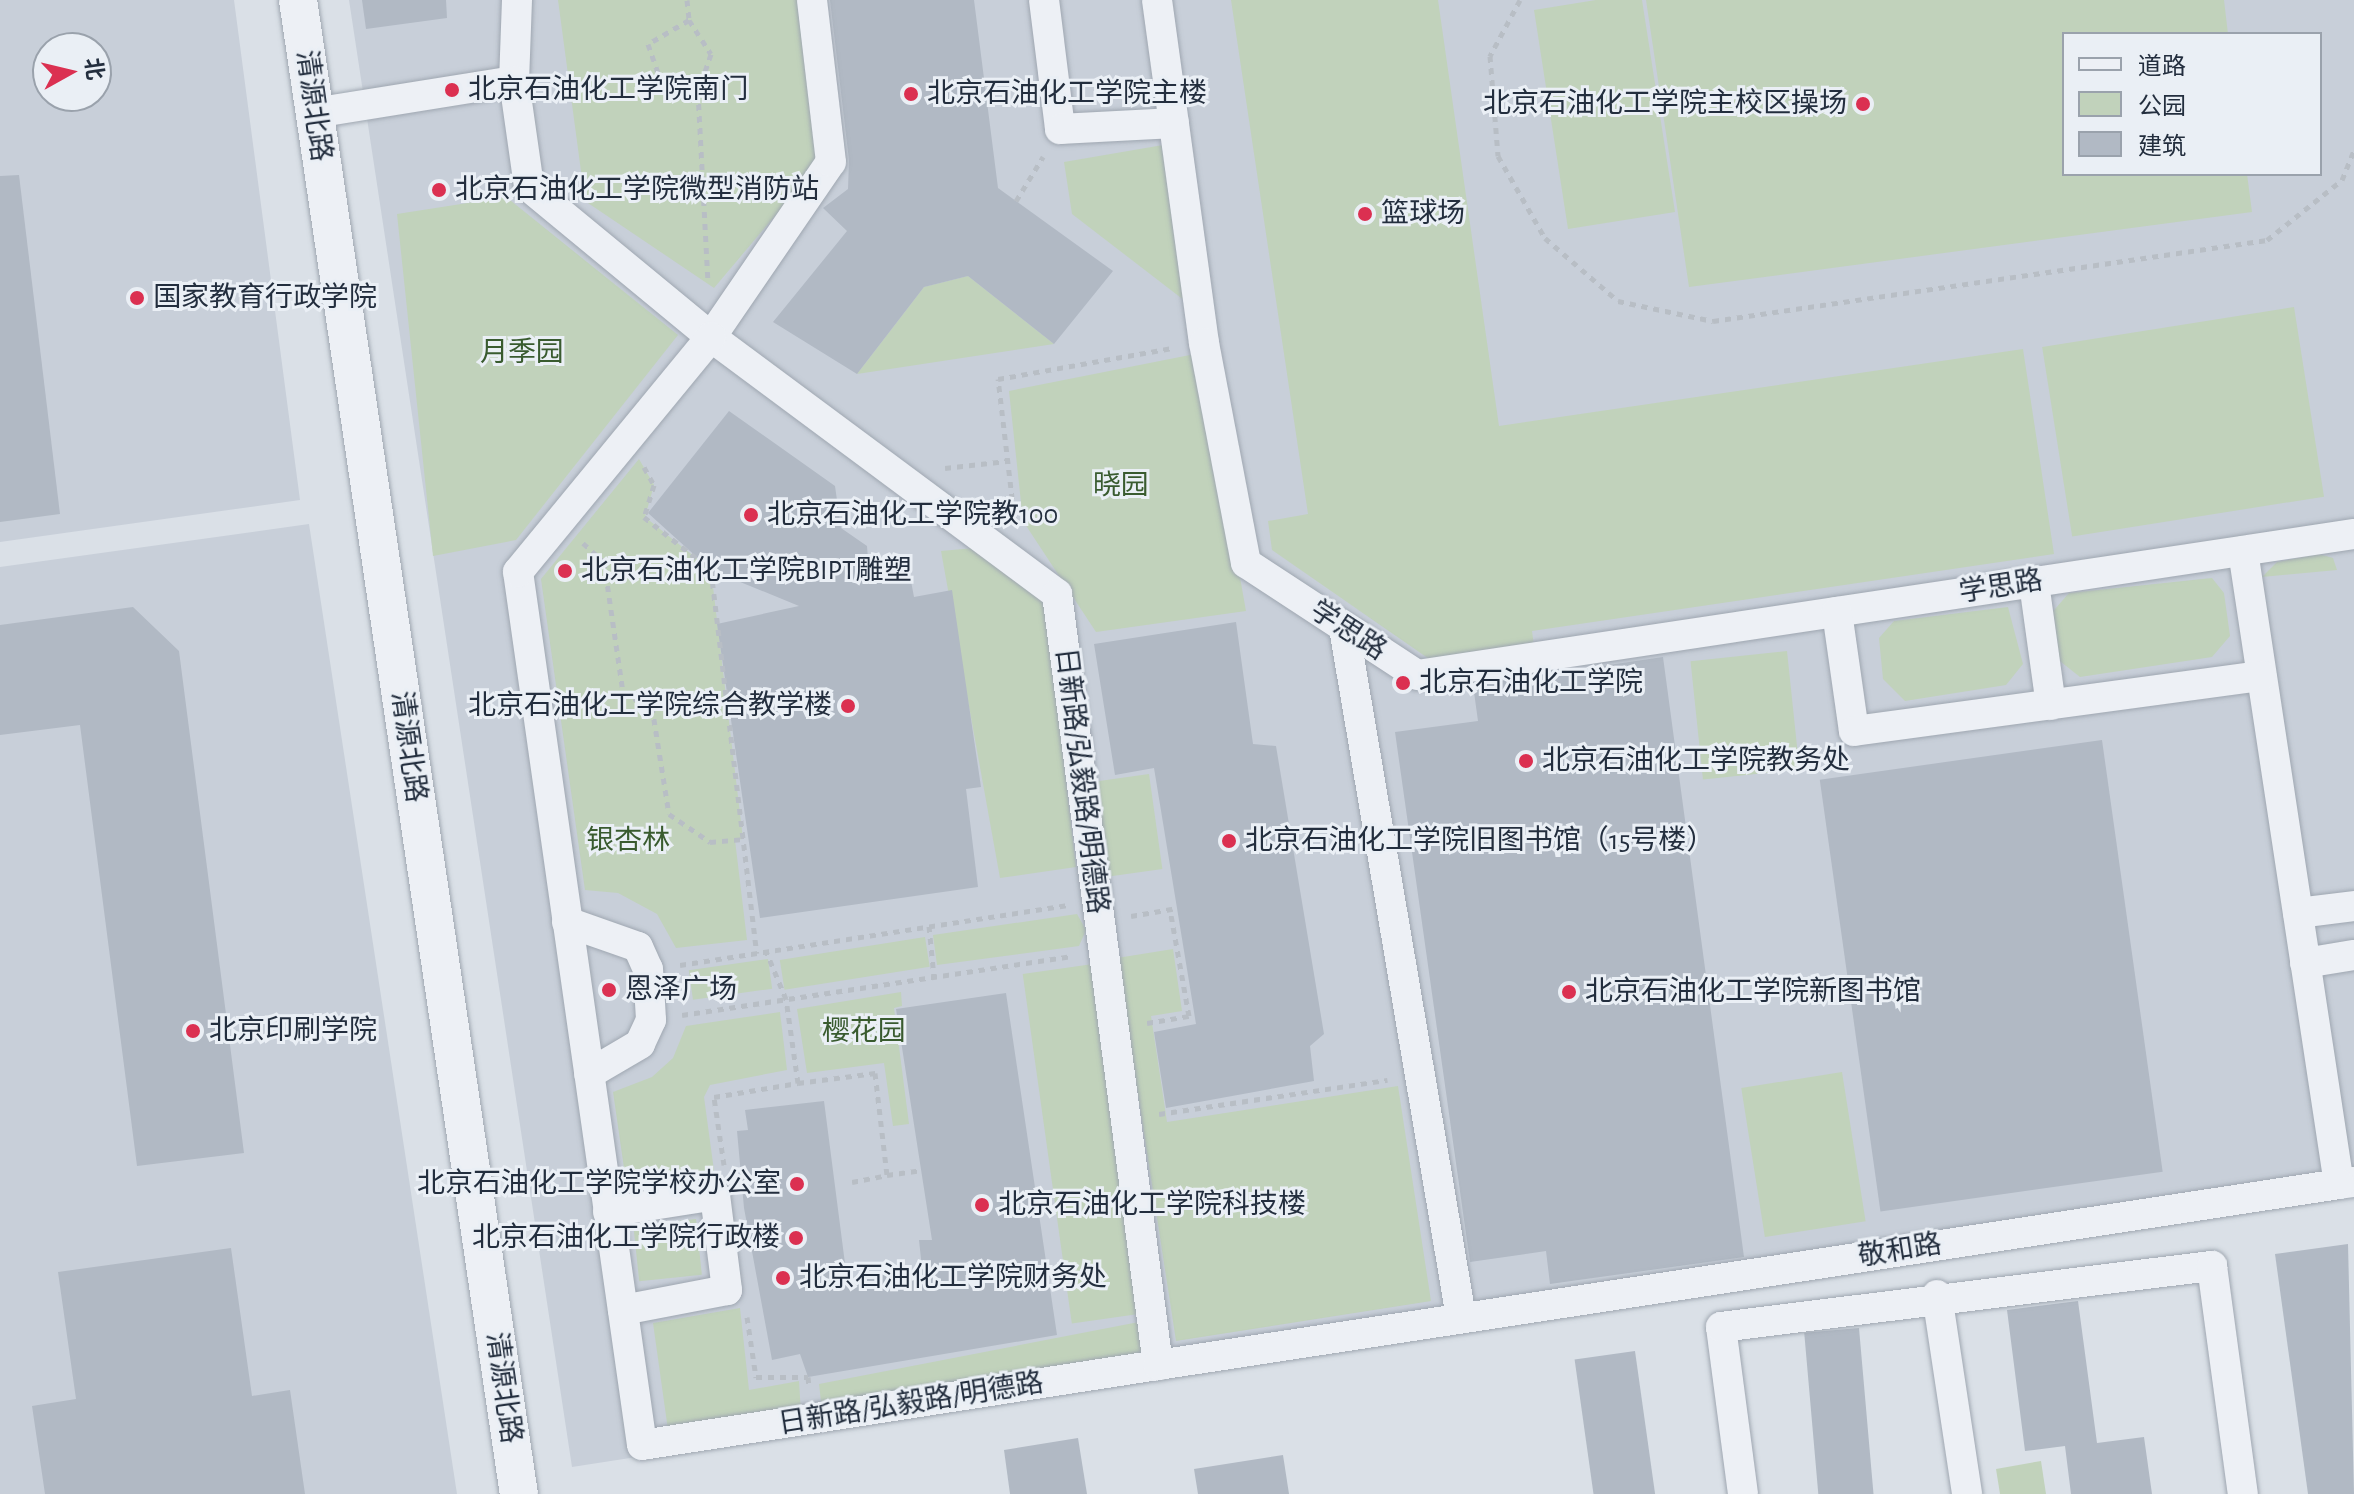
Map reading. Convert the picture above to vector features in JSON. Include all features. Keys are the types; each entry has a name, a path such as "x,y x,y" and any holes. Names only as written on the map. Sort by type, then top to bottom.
{"street":[{"name":"清源北路","path":"298,0 519,1494"},
{"path":"517,0 514,81 529,187 711,337 831,162 812,0"},
{"path":"1044,0 1060,129 1174,123"},
{"name":"学思路","path":"1157,0 1204,343 1246,563 1417,675 2354,534"},
{"path":"314,113 514,81"},
{"name":"日新路/弘毅路/明德路","path":"711,337 1057,594 1158,1365 642,1445 518,572 711,337"},
{"path":"2354,534 2354,541"},
{"path":"2243,551 2305,963 2346,1183"},
{"path":"2034,583 2051,705"},
{"path":"1837,612 1854,731 2261,676"},
{"path":"1344,628 1461,1317"},
{"path":"2298,913 2354,906"},
{"path":"567,922 638,947 648,969 651,1020 640,1044 589,1074"},
{"path":"2305,963 2354,955"},
{"name":"敬和路","path":"1158,1365 2346,1183"},
{"path":"608,1212 715,1195 727,1290 623,1310"},
{"path":"1743,1494 1721,1327 1937,1295 2212,1266 2243,1494"},
{"path":"1937,1295 1967,1494"}],"path":[{"path":"687,0 689,20 711,54 698,92 711,337"},
{"path":"1520,0 1490,56 1498,156 1545,238 1618,301 1713,321 2267,240 2342,180 2354,151"},
{"path":"689,20 648,44 663,87 698,92"},
{"path":"1016,201 1060,129"},
{"path":"1020,567 998,379 1204,343"},
{"path":"627,438 654,485 644,517 711,570 757,953"},
{"path":"896,474 1007,461"},
{"path":"559,522 604,562 623,693 652,707 669,814 710,842 743,839"},
{"path":"651,1020 934,977 1099,924 1174,909 1189,1016 1144,1024 1147,1039"},
{"path":"648,969 929,926 1099,924"},
{"path":"929,926 934,977"},
{"path":"766,951 786,999 798,1083"},
{"path":"725,1175 714,1097 875,1073 887,1175"},
{"path":"1157,1102 1160,1117 1419,1075"},
{"path":"852,1182 921,1170"},
{"path":"744,1299 756,1377 808,1377 815,1418"}],"shaded area":[{"name":"国家教育行政学院","path":"0,0 234,0 300,500 0,542"},
{"name":"北京石油化工学院","path":"349,0 2354,0 2354,1192 572,1467"},
{"name":"北京印刷学院","path":"309,524 457,1494 0,1494 0,567"}],"green space":[{"path":"558,0 798,0 817,166 714,288 585,201"},
{"name":"篮球场","path":"1231,0 1438,0 1499,426 2023,349 2054,554 1532,631 1534,646 1432,661 1272,550 1268,521 1308,514"},
{"path":"1596,0 1642,0 1675,212 1568,229 1534,10"},
{"name":"北京石油化工学院主校区操场","path":"1646,0 2224,0 2228,32 2062,32 2062,176 2247,176 2252,212 1689,287"},
{"path":"1163,145 1189,304 1072,214 1064,162"},
{"name":"月季园","path":"506,197 678,335 516,540 433,556 397,214"},
{"path":"968,276 1054,344 857,374 924,287"},
{"path":"2294,307 2324,497 2072,537 2042,347"},
{"name":"晓园","path":"1200,353 1246,611 1096,632 1023,521 1009,391"},
{"name":"银杏林","path":"639,459 654,485 645,517 711,570 743,839 735,840 747,940 676,948 657,914 618,893 585,890 541,579"},
{"path":"974,548 1045,601 1076,867 1000,878 941,551"},
{"path":"2319,554 2333,558 2337,570 2262,577 2277,562"},
{"path":"2212,578 2224,593 2230,636 2212,657 2080,677 2056,658 2048,617 2069,593"},
{"path":"2008,607 2023,664 2006,685 1905,701 1883,679 1879,638 1894,621"},
{"path":"1787,651 1799,769 1703,779 1691,661"},
{"path":"1149,774 1162,869 1102,878 1089,782"},
{"path":"1077,914 1086,930 1079,946 937,965 933,935"},
{"path":"925,937 930,967 785,990 780,960"},
{"path":"1173,949 1182,1011 1151,1016 1167,1122 1398,1086 1431,1301 1176,1341 1117,958"},
{"path":"768,959 772,989 693,1000 689,970"},
{"path":"1093,964 1142,1314 1072,1323 1023,974"},
{"name":"樱花园","path":"901,992 902,1006 894,1008 909,1124 893,1126 884,1063 807,1073 797,1009"},
{"path":"780,1012 787,1070 710,1085 704,1097 715,1178 627,1189 613,1092 652,1077 673,1058 686,1026"},
{"path":"1842,1072 1866,1221 1765,1237 1741,1088"},
{"path":"696,1219 702,1275 639,1281 633,1226"},
{"path":"740,1308 749,1390 799,1381 801,1413 668,1430 653,1323"},
{"path":"1144,1321 1150,1357 822,1410 819,1384"},
{"path":"2041,1461 2046,1494 2000,1494 1996,1469"}],"building":[{"path":"362,0 446,0 447,18 366,29"},
{"name":"北京石油化工学院主楼","path":"830,0 974,0 998,188 1113,271 1054,344 968,276 924,287 857,374 773,322 847,231 823,208 848,189 849,160"},
{"path":"19,175 60,514 0,522 0,176"},
{"name":"北京石油化工学院综合教学楼","path":"729,411 835,486 841,528 867,546 869,572 908,565 914,597 952,590 981,787 966,789 978,887 760,918 717,624 799,606 711,570 648,513"},
{"path":"133,607 179,651 244,1153 137,1166 80,725 0,735 0,625"},
{"name":"北京石油化工学院旧图书馆（15号楼）","path":"1236,622 1253,744 1276,746 1324,1034 1310,1046 1314,1081 1166,1108 1154,1032 1196,1024 1154,768 1115,775 1094,644"},
{"name":"北京石油化工学院新图书馆","path":"1663,657 1744,1257 1550,1284 1546,1251 1470,1262 1395,732 1478,721 1473,685"},
{"path":"2102,740 2163,1172 1880,1211 1820,780"},
{"path":"1006,993 1057,1335 808,1377 800,1354 772,1360 744,1208 737,1131 748,1130 745,1110 824,1101 847,1279 922,1268 919,1240 932,1240 896,1009"},
{"path":"2348,1244 2354,1494 2308,1494 2275,1254"},
{"path":"231,1248 252,1396 290,1390 305,1494 45,1494 32,1406 76,1399 58,1272"},
{"path":"2078,1301 2097,1443 2144,1437 2152,1494 2071,1494 2065,1446 2025,1451 2007,1310"},
{"path":"1859,1328 1874,1494 1818,1494 1804,1333"},
{"path":"1635,1351 1655,1494 1593,1494 1575,1359"},
{"path":"1078,1438 1087,1494 1010,1494 1004,1450"},
{"path":"1283,1455 1289,1494 1198,1494 1194,1469"}],"place":[{"name":"北京石油化工学院南门","path":"452,90"},
{"name":"北京石油化工学院主楼","path":"911,94"},
{"name":"北京石油化工学院主校区操场","path":"1863,104"},
{"name":"北京石油化工学院微型消防站","path":"439,190"},
{"name":"篮球场","path":"1365,214"},
{"name":"国家教育行政学院","path":"137,298"},
{"name":"北京石油化工学院教100","path":"751,515"},
{"name":"北京石油化工学院BIPT雕塑","path":"565,571"},
{"name":"北京石油化工学院","path":"1403,683"},
{"name":"北京石油化工学院综合教学楼","path":"848,706"},
{"name":"北京石油化工学院教务处","path":"1526,761"},
{"name":"北京石油化工学院旧图书馆（15号楼）","path":"1229,841"},
{"name":"恩泽广场","path":"609,990"},
{"name":"北京石油化工学院新图书馆","path":"1569,992"},
{"name":"北京印刷学院","path":"193,1031"},
{"name":"北京石油化工学院学校办公室","path":"797,1184"},
{"name":"北京石油化工学院科技楼","path":"982,1205"},
{"name":"北京石油化工学院行政楼","path":"796,1238"},
{"name":"北京石油化工学院财务处","path":"783,1278"}]}
